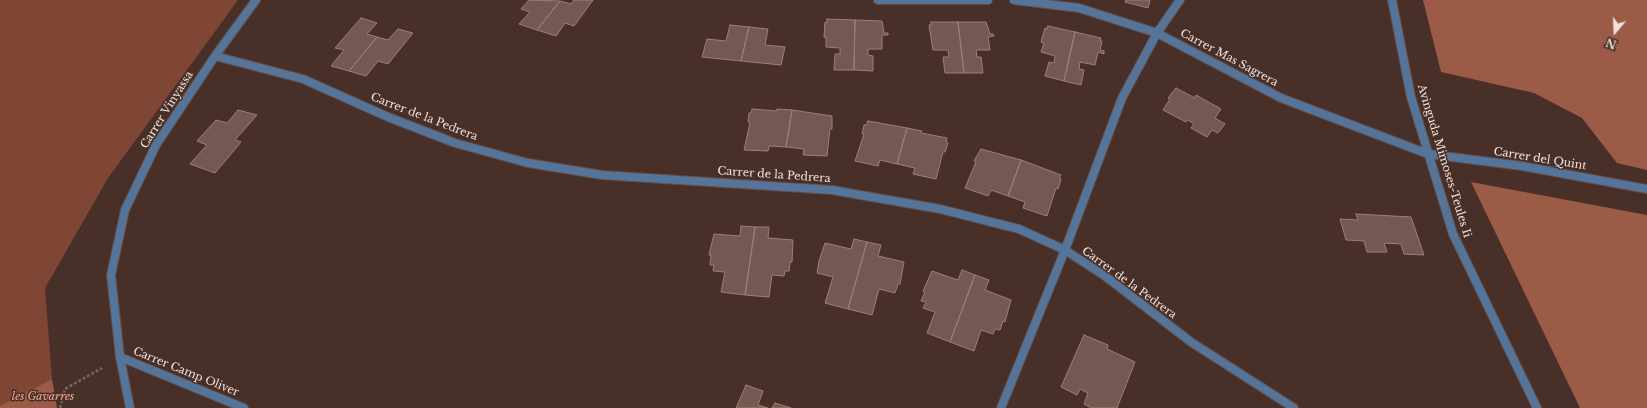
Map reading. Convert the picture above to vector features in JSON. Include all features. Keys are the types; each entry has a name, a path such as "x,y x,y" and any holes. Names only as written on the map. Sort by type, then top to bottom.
{"street":[{"name":"Carrer Vinyassa","path":"130,408 120,357 111,275 125,210 156,145 215,56 256,0"},
{"path":"878,0 988,0"},
{"name":"Carrer Mas Sagrera","path":"1014,0 1079,8 1157,33 1281,98 1428,154"},
{"path":"1000,408 1065,250 1122,98 1157,33 1180,0"},
{"name":"Avinguda Mimoses-Teules Ii","path":"1392,0 1411,97 1453,234 1537,408"},
{"name":"Carrer de la Pedrera","path":"215,56 303,79 388,117 455,143 528,163 602,175 832,190 940,209 1019,229 1065,250 1105,276 1190,342 1294,408"},
{"name":"Carrer del Quint","path":"1428,154 1522,166 1647,189"},
{"name":"Carrer Camp Oliver","path":"120,357 244,408"}],"path":[{"path":"60,408 65,389 120,357"}],"shaded area":[{"path":"0,0 238,0 108,178 45,288 52,379 0,406"}],"green space":[{"path":"1423,0 1647,0 1647,170 1617,163 1582,118 1534,93 1441,72"},
{"path":"1471,182 1647,215 1647,408 1580,408"},
{"name":"les Gavarres","path":"52,379 57,408 0,408 0,406"}],"building":[{"path":"529,0 560,1 537,30 519,24 530,12 521,9"},
{"path":"574,0 593,0 574,26 565,23 556,36 537,30 560,1 571,4"},
{"path":"1126,0 1150,0 1148,8 1125,2"},
{"path":"361,18 377,23 367,34 377,37 349,71 331,66 344,50 335,48"},
{"path":"827,19 855,20 854,70 834,70 835,54 840,54 840,48 826,47 826,37 824,37 825,22 827,23"},
{"path":"855,20 882,21 884,33 888,33 888,35 882,35 882,49 868,49 868,55 873,56 873,71 854,70"},
{"path":"931,22 958,22 964,73 945,73 943,57 949,57 948,50 933,50 929,25 931,25"},
{"path":"958,22 986,22 990,34 993,34 994,36 988,37 990,50 976,50 977,57 981,57 983,73 964,73"},
{"path":"730,25 749,27 741,61 702,57 707,39 726,41"},
{"path":"1048,26 1075,32 1064,81 1045,76 1049,62 1054,63 1055,56 1041,52 1044,43 1041,42 1045,28 1047,29"},
{"path":"749,27 768,29 765,45 785,47 781,65 741,61"},
{"path":"398,29 413,33 388,64 378,61 366,76 349,71 377,37 388,40"},
{"path":"1075,32 1101,38 1100,41 1102,41 1100,50 1104,51 1104,54 1098,52 1095,65 1080,62 1079,69 1084,70 1081,85 1064,81"},
{"path":"1176,88 1195,98 1196,95 1221,109 1215,118 1225,124 1218,133 1212,130 1207,137 1191,128 1194,124 1188,120 1186,122 1163,110 1170,99 1168,98"},
{"path":"752,109 777,111 777,109 792,110 786,147 769,146 768,151 744,150 750,123 748,122 749,113 751,113"},
{"path":"238,110 257,115 235,140 241,142 215,173 190,164 207,145 197,141 216,120 227,123"},
{"path":"792,110 832,116 832,129 830,129 827,156 803,155 804,149 786,147"},
{"path":"868,121 907,128 897,164 880,160 878,166 855,161 864,134 862,134 864,125 866,125"},
{"path":"907,128 922,131 921,133 947,138 946,142 948,143 945,152 943,152 936,179 913,174 915,168 897,164"},
{"path":"981,149 1021,160 1008,196 991,190 988,196 965,188 976,162 974,161"},
{"path":"1021,160 1061,175 1058,189 1056,188 1047,216 1023,208 1025,202 1008,196"},
{"path":"1356,214 1411,217 1424,255 1404,254 1401,244 1384,243 1387,252 1367,252 1364,241 1346,240 1340,219 1358,220"},
{"path":"741,226 755,227 745,295 721,292 725,272 713,271 714,265 710,265 711,255 709,255 714,234 740,236"},
{"path":"755,227 769,227 768,238 793,240 792,262 790,262 789,271 785,271 784,276 772,275 769,297 745,295"},
{"path":"854,239 867,242 848,309 825,303 833,277 817,273 825,243 851,249"},
{"path":"867,242 881,245 878,256 904,262 900,284 898,284 895,293 879,289 872,315 848,309"},
{"path":"962,270 975,275 950,342 927,333 935,312 923,308 926,302 921,301 925,292 923,291 932,271 958,280"},
{"path":"975,275 989,280 985,290 1011,300 1005,322 1003,321 1000,330 995,329 993,334 981,330 974,351 950,342"},
{"path":"1084,335 1108,345 1107,349 1135,362 1117,408 1091,408 1084,404 1088,393 1080,389 1077,395 1061,387"},
{"path":"746,385 763,391 758,405 768,408 736,408"},
{"path":"775,403 791,408 772,408"}]}
